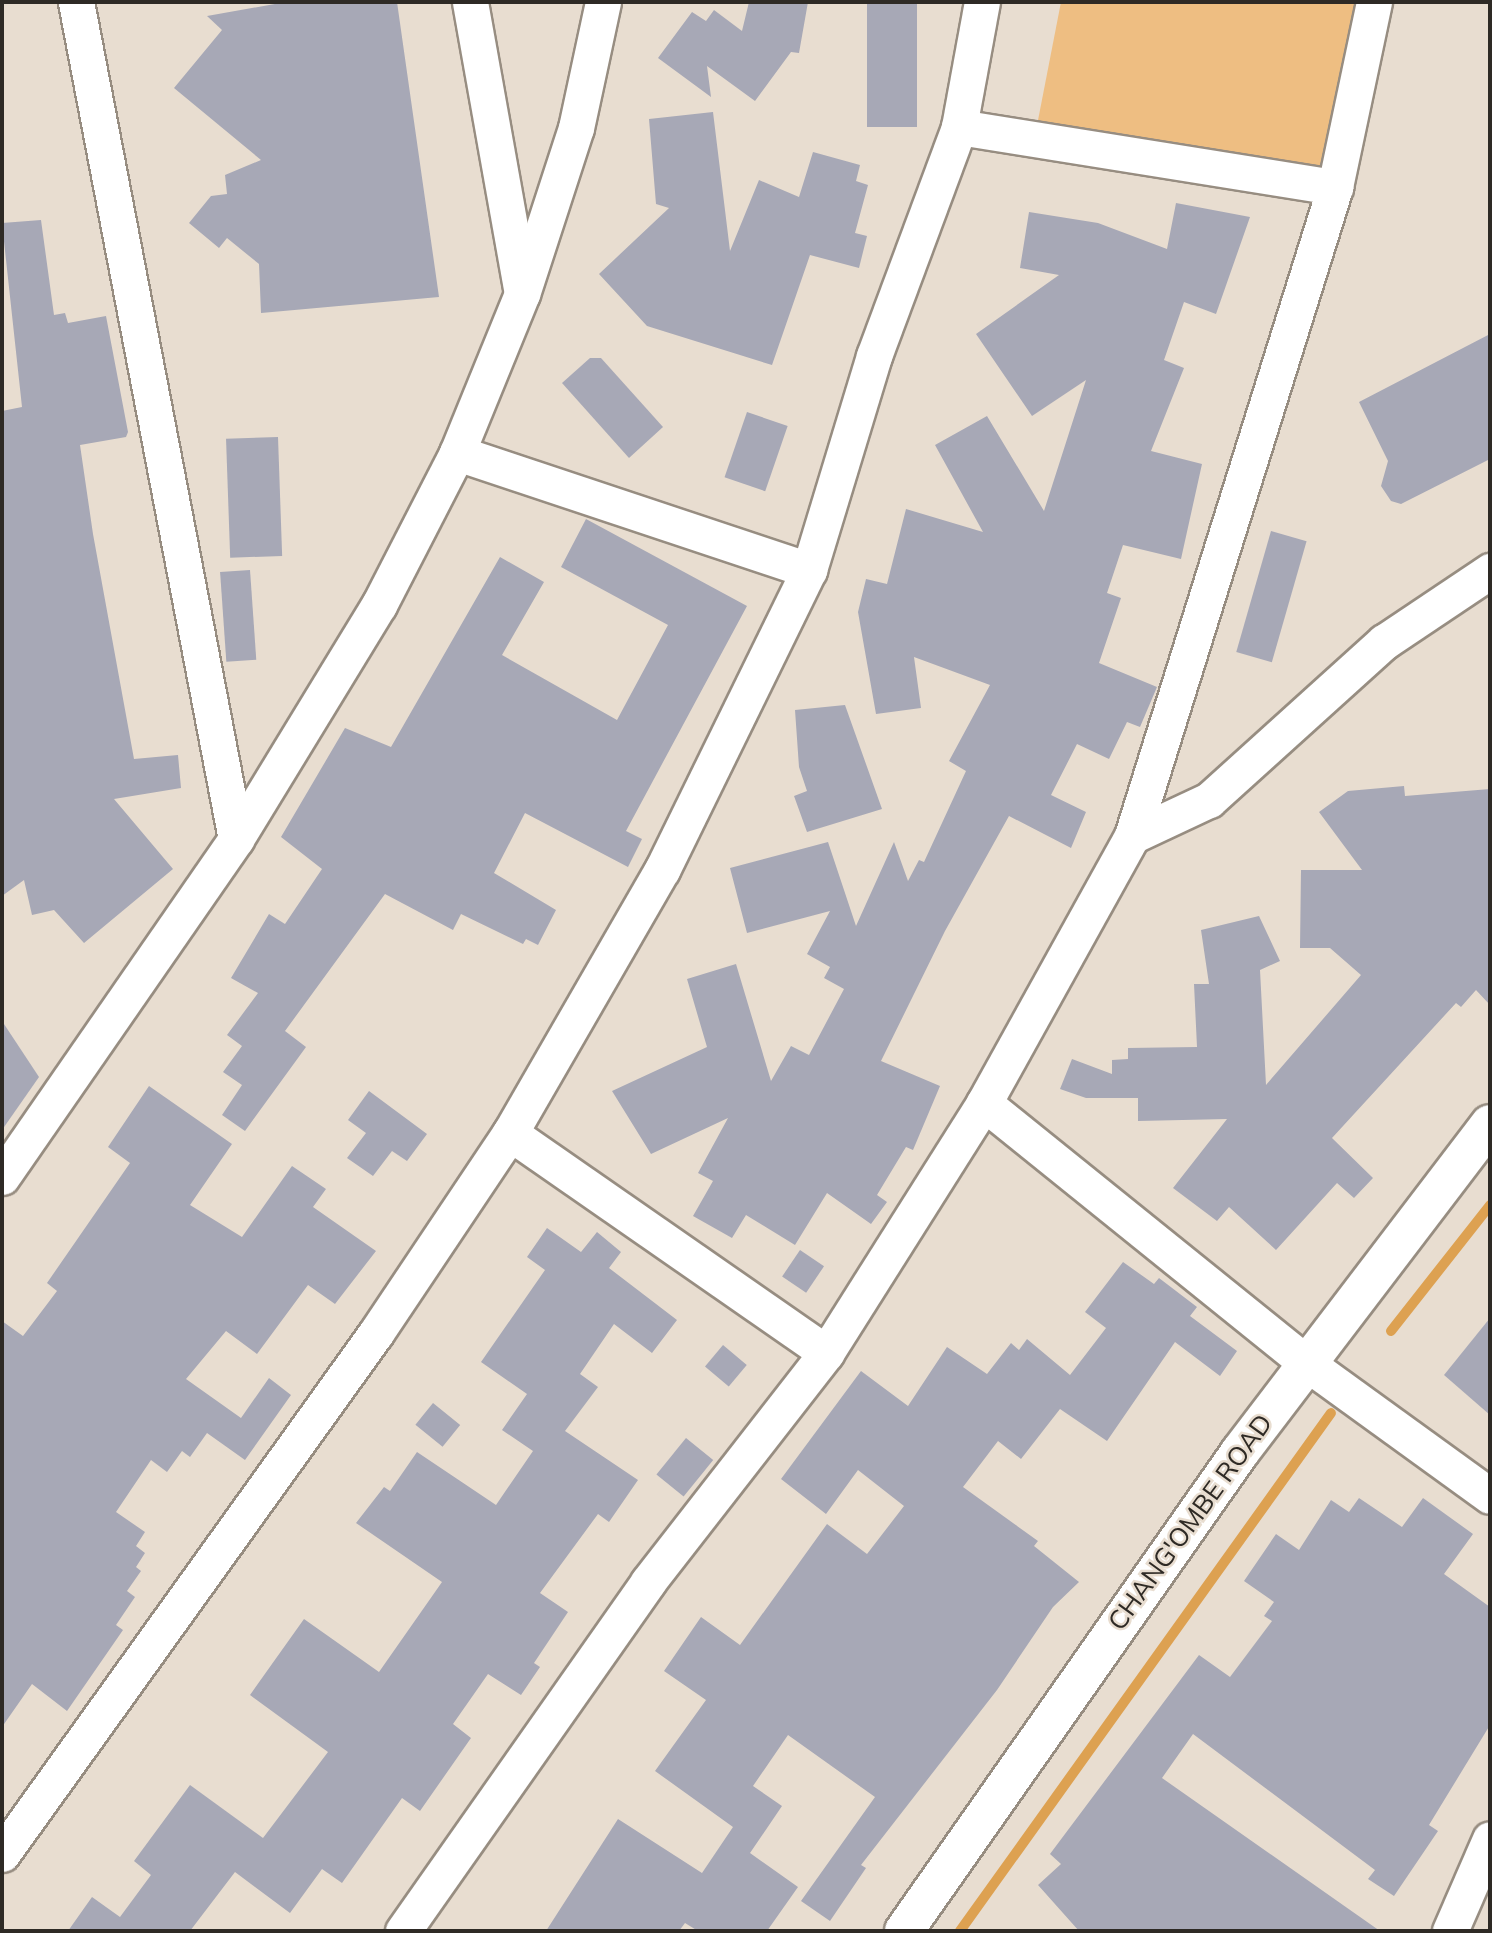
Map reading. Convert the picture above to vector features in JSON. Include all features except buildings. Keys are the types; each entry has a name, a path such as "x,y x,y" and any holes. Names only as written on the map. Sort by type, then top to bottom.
{"street":[{"path":"76,2 236,839"},
{"path":"470,2 522,294"},
{"path":"2,1177 236,839 313,722 457,453 522,294 576,128 603,2"},
{"path":"2,1854 376,1333 510,1133 662,870 809,570 874,356 960,127 982,2"},
{"path":"403,1931 648,1582 826,1353 984,1103 1132,836 1335,187 1374,2"},
{"path":"960,127 1335,187"},
{"path":"457,453 809,570"},
{"path":"1132,836 1209,800 1384,642 1490,571"},
{"path":"984,1103 1306,1362 1490,1496"},
{"name":"CHANG'OMBE ROAD","path":"904,1931 1306,1362 1490,1124"},
{"path":"510,1133 826,1353"},
{"path":"1450,1931 1490,1839"}],"shaded area":[{"path":"1061,2 1375,2 1328,199 1033,146"}],"waterway":[{"path":"1391,1331 1490,1205"},
{"path":"960,1931 1331,1413"}]}
